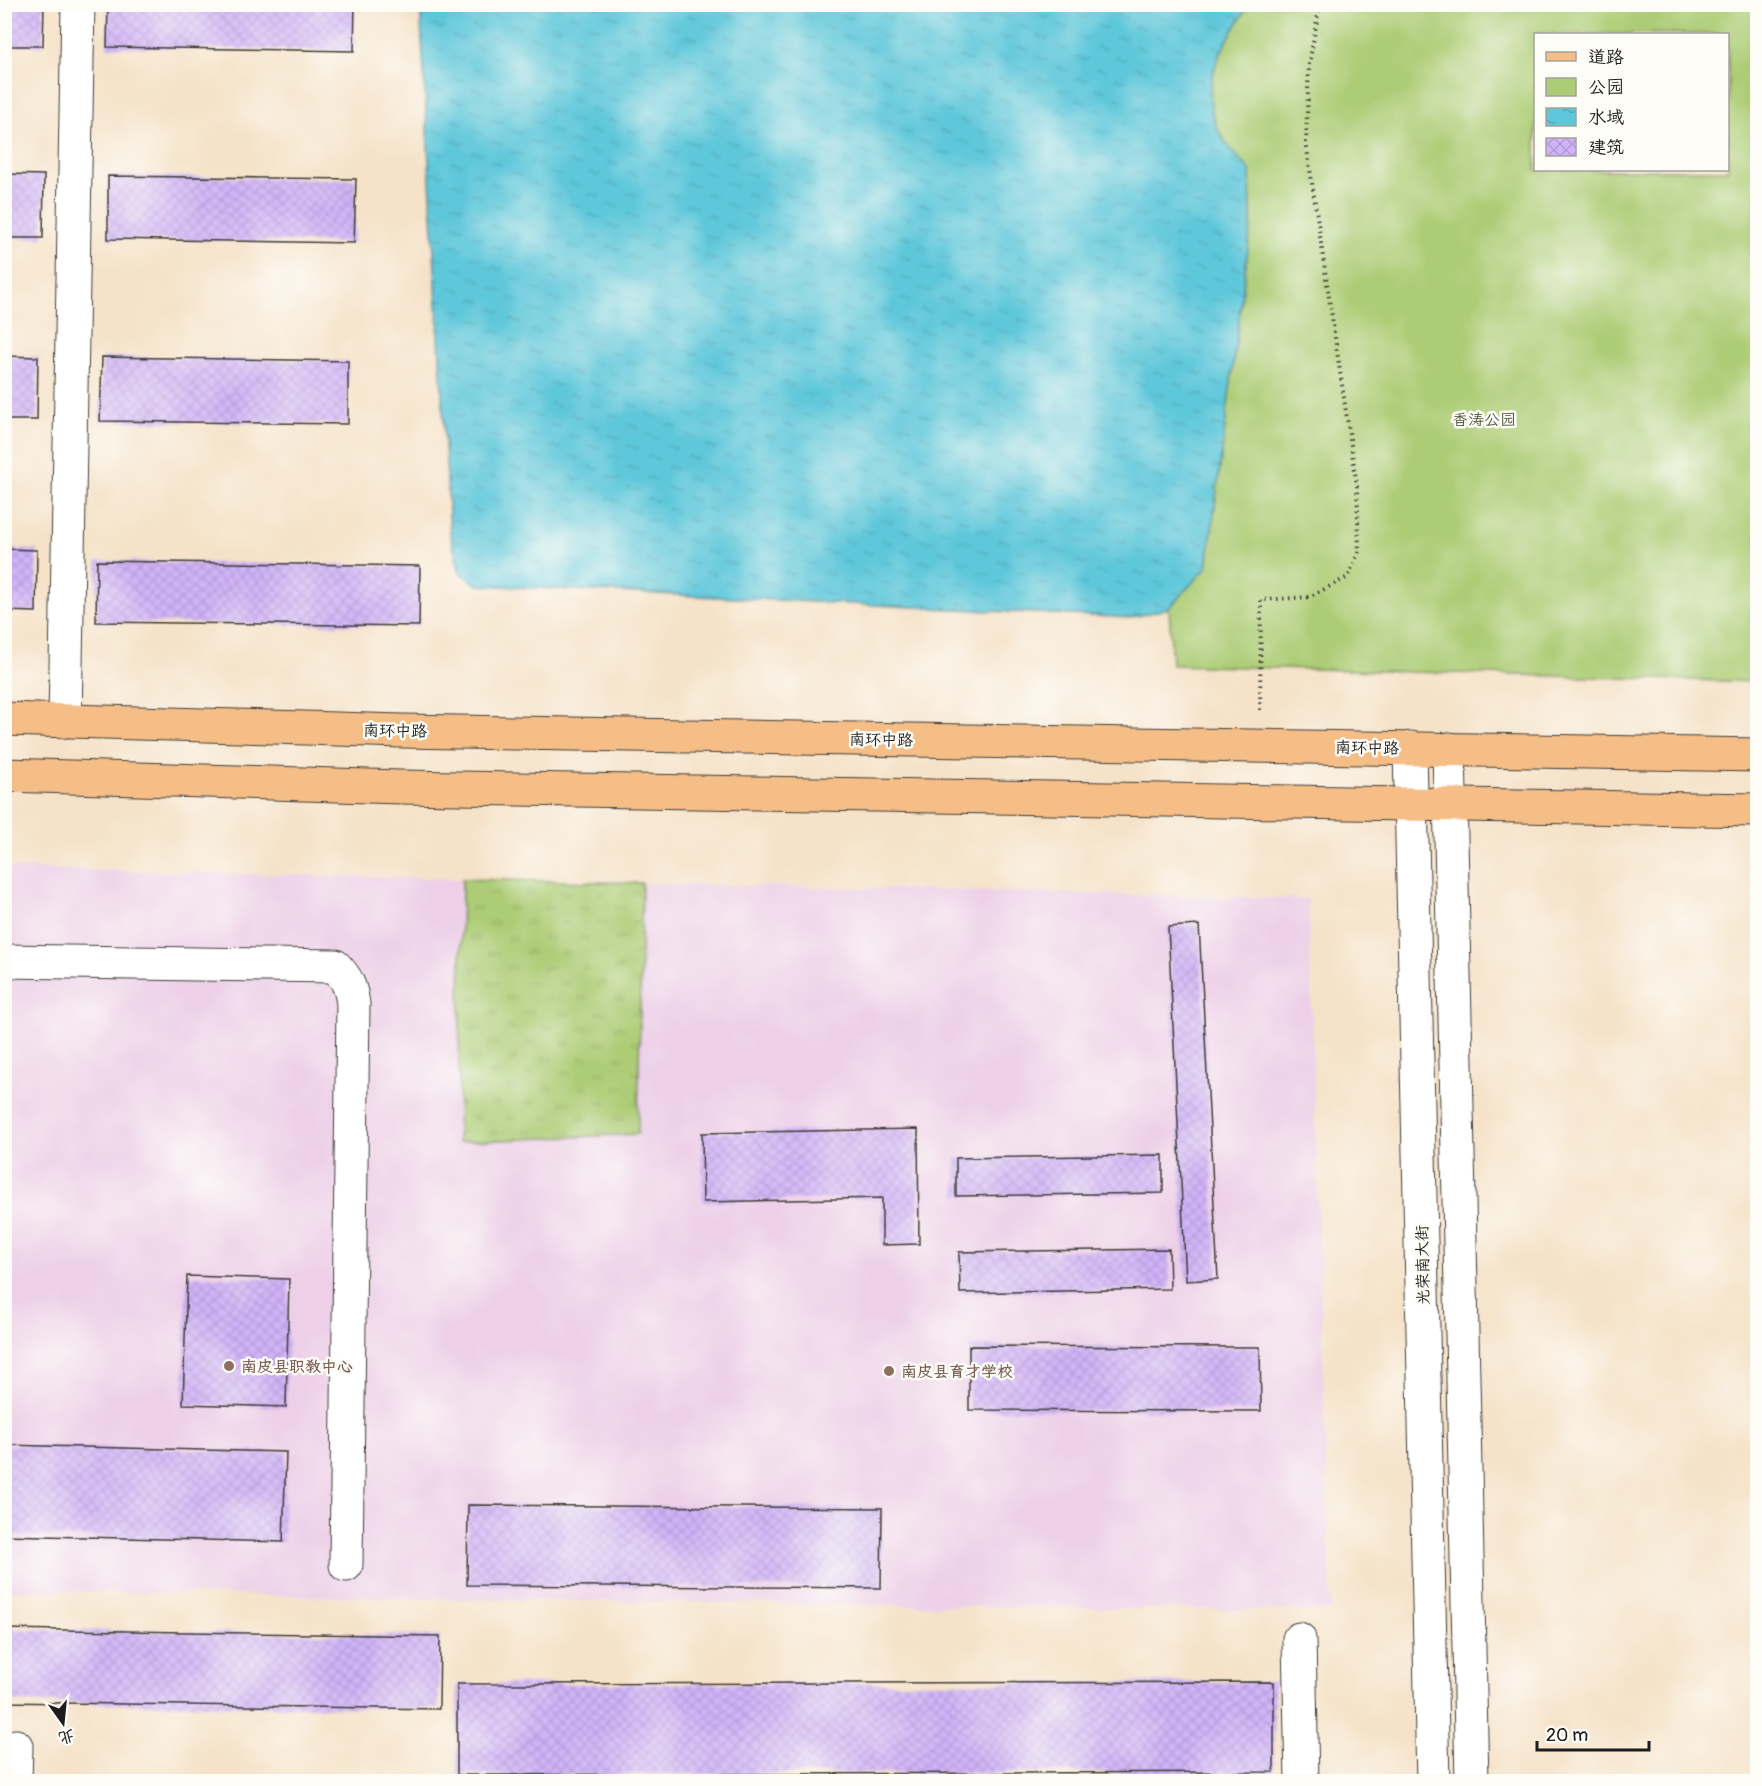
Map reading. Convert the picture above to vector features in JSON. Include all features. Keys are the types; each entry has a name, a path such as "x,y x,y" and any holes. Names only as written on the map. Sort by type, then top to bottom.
{"main road":[{"name":"南环中路","path":"4,719 402,731 1758,755"},
{"path":"4,775 413,787 1758,810"}],"street":[{"path":"64,721 78,4"},
{"name":"光荣南大街","path":"1410,748 1433,1782"},
{"path":"1449,749 1472,1782"},
{"path":"4,962 335,966 346,977 353,1004 346,1565"},
{"path":"1299,1639 1302,1782"},
{"path":"15,1782 16,1746"}],"path":[{"path":"1260,746 1261,600 1309,597 1348,577 1359,551 1358,486 1306,142 1309,64 1320,4"}],"shaded area":[{"name":"南皮县育才学校","path":"5,868 1308,899 1331,1611 450,1599 5,1590"}],"green space":[{"name":"香涛公园","path":"1249,5 1757,5 1757,682 1172,665 1169,608 1207,567 1251,225 1250,170 1225,142 1215,123 1210,105 1210,88 1214,71 1229,38"},
{"path":"462,879 642,883 638,1134 458,1142"}],"water":[{"path":"420,5 1249,5 1220,54 1210,88 1210,105 1215,123 1227,146 1250,170 1251,225 1207,567 1169,608 1130,618 478,585 460,573 450,533"}],"building":[{"path":"108,4 355,4 354,51 107,47"},
{"path":"5,5 44,5 43,46 5,46"},
{"path":"4,174 44,175 43,238 4,238"},
{"path":"108,176 356,179 354,243 108,239"},
{"path":"4,356 38,357 37,420 4,420"},
{"path":"102,357 348,361 348,424 100,421"},
{"path":"4,549 37,550 36,612 4,611"},
{"path":"97,561 420,566 419,626 96,622"},
{"path":"1199,925 1218,1279 1186,1281 1168,927"},
{"path":"918,1129 919,1244 882,1245 882,1198 703,1202 702,1133"},
{"path":"1163,1155 1163,1193 956,1196 956,1158"},
{"path":"1169,1249 1170,1289 960,1293 959,1252"},
{"path":"187,1276 289,1279 286,1407 183,1404"},
{"path":"969,1346 1260,1347 1261,1411 969,1410"},
{"path":"4,1445 286,1452 283,1542 4,1535"},
{"path":"468,1505 882,1508 881,1588 467,1585"},
{"path":"4,1629 440,1636 439,1709 4,1702"},
{"path":"1274,1682 1274,1772 457,1775 457,1684"}],"place":[{"name":"南皮县职教中心","path":"229,1366"},
{"name":"南皮县育才学校","path":"889,1371"}]}
